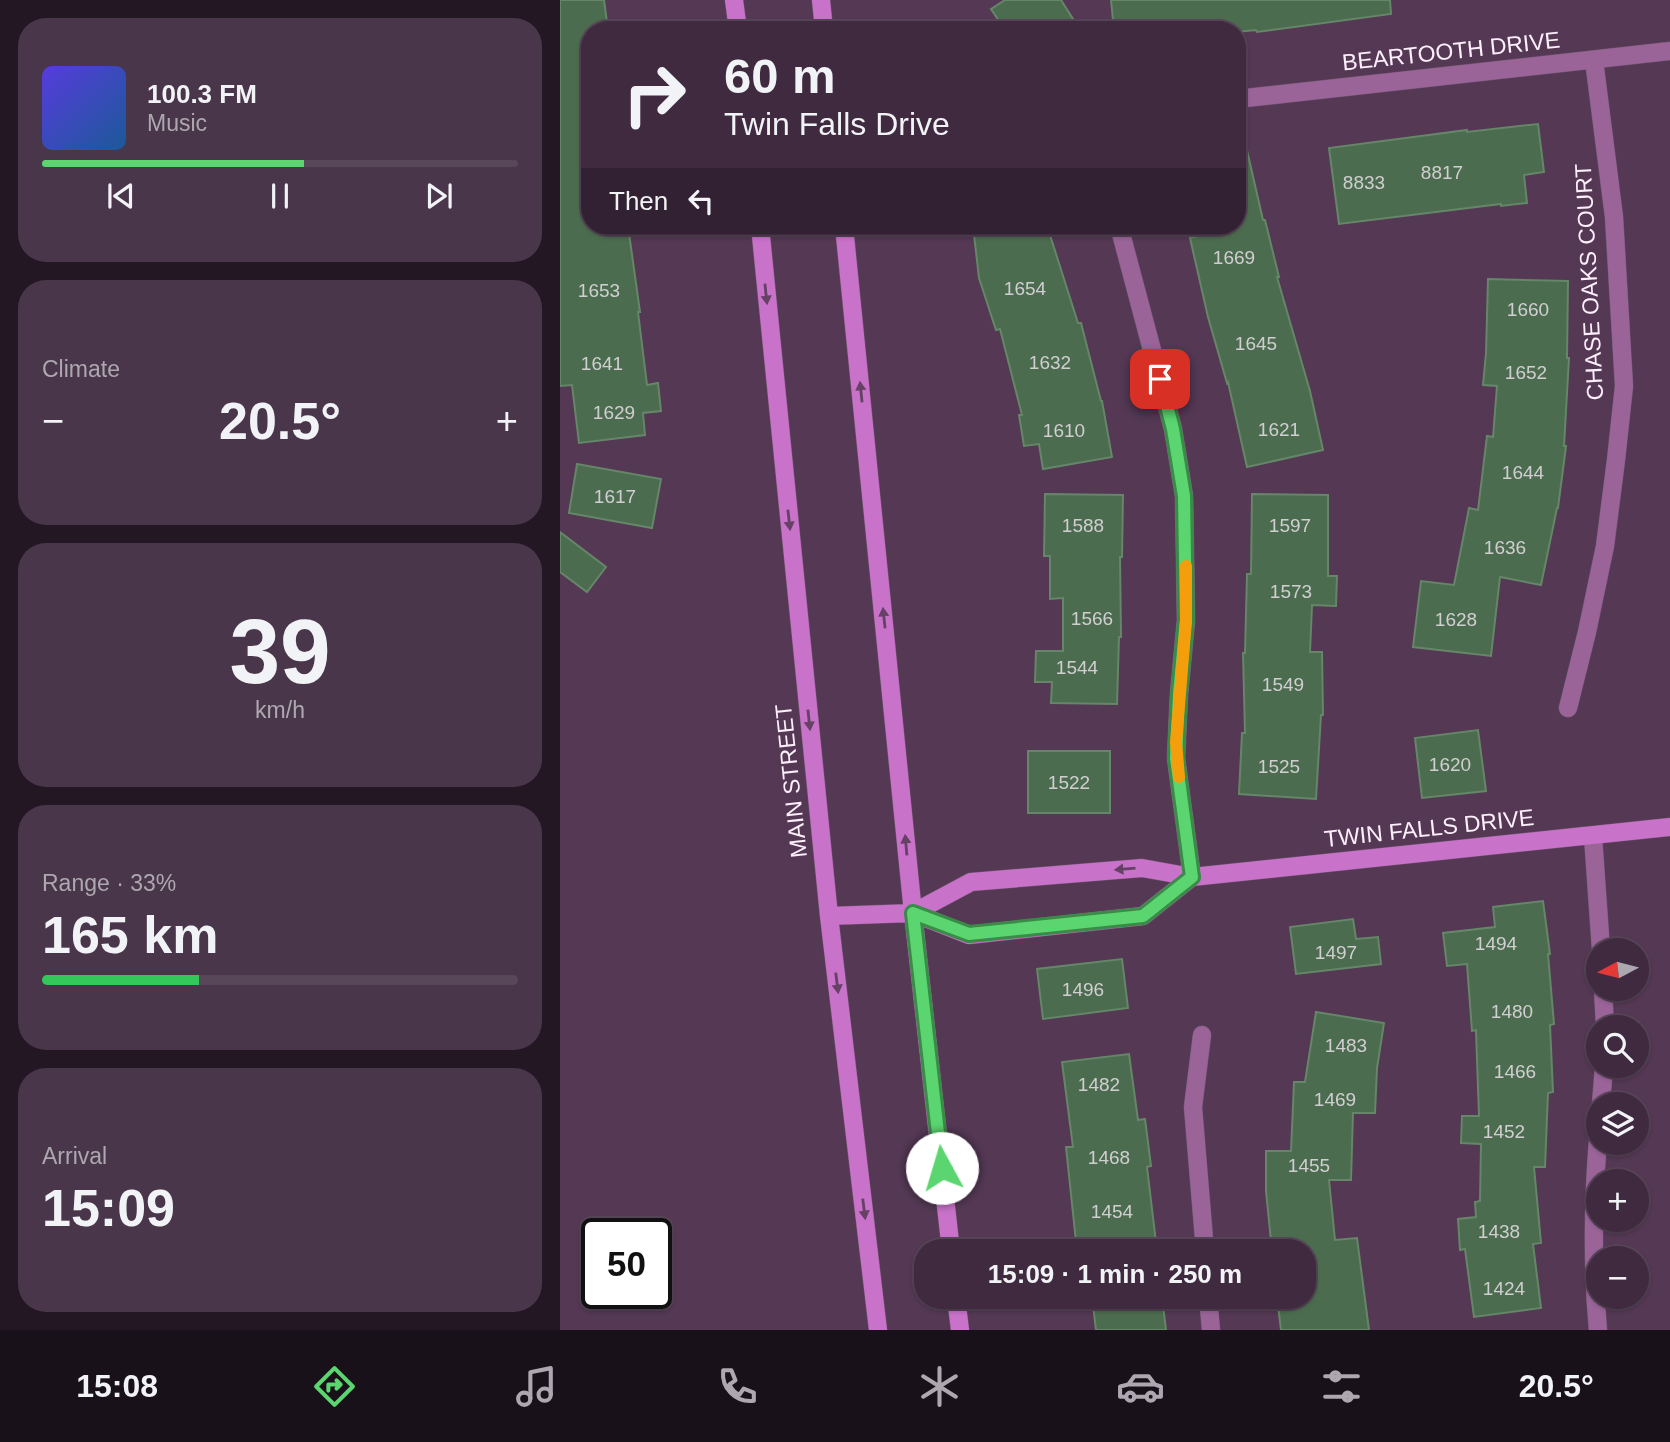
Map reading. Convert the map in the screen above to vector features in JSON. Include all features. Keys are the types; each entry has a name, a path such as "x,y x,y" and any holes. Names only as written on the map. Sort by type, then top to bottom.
{"main road":[{"path":"734,0 737,21"},
{"path":"821,0 823,21"},
{"name":"MAIN STREET","path":"761,235 829,916 878,1330"},
{"path":"845,235 913,913 950,1239"},
{"name":"TWIN FALLS DRIVE","path":"913,913 971,883 1142,868 1192,877 1670,827"},
{"path":"829,916 913,913 969,934 1143,916 1192,877"},
{"path":"957,1309 960,1330"}],"street":[{"name":"BEARTOOTH DRIVE","path":"1246,98 1670,51"},
{"name":"CHASE OAKS COURT","path":"1568,708 1605,546 1624,386 1614,217 1594,60"},
{"path":"1121,235 1173,429 1184,496 1186,620 1176,758 1192,877"},
{"path":"1593,836 1600,938"},
{"path":"1202,1035 1193,1107 1204,1239"},
{"path":"1596,1155 1594,1292 1598,1330"},
{"path":"1209,1309 1211,1330"}],"building":[{"path":"560,0 604,0 607,21 581,21 581,235 629,235 647,385 658,383 661,411 643,413 645,435 579,443 572,385 560,386"},
{"path":"1005,0 1061,0 1074,21 999,21 991,9"},
{"path":"1111,0 1390,0 1391,14 1257,32 1246,31 1246,21 1113,21"},
{"path":"1538,124 1544,172 1524,175 1527,203 1339,224 1329,148 1467,130"},
{"path":"1246,146 1277,277 1310,391 1323,450 1247,467 1190,238 1203,235 1246,235"},
{"path":"974,235 1050,235 1078,323 1081,323 1102,401 1112,457 1043,469 1039,444 1024,446 1019,415 1022,415 1000,329 996,330 979,278"},
{"path":"1488,279 1568,281 1569,358 1566,446 1558,508 1541,585 1500,577 1491,656 1413,647 1421,581 1454,585 1469,508 1478,510 1487,436 1493,437 1497,386 1483,385"},
{"path":"577,464 661,479 652,528 569,513"},
{"path":"1045,494 1123,495 1117,704 1051,703 1052,682 1035,682 1036,651 1063,651 1063,598 1050,599 1050,556 1044,556"},
{"path":"1252,494 1328,495 1328,576 1337,576 1336,606 1312,605 1310,652 1322,652 1323,715 1316,799 1239,794 1242,733 1245,733 1243,653 1247,574 1251,574"},
{"path":"560,532 606,567 587,592 560,572"},
{"path":"1478,730 1486,791 1422,798 1415,738"},
{"path":"1028,751 1110,751 1110,813 1028,813"},
{"path":"1543,901 1550,954 1554,1024 1550,1025 1553,1092 1548,1093 1545,1167 1534,1167 1541,1243 1533,1244 1541,1308 1474,1317 1465,1249 1460,1250 1458,1219 1476,1217 1475,1202 1480,1201 1481,1144 1461,1143 1462,1116 1479,1116 1476,1030 1472,1031 1467,964 1447,966 1443,933 1495,927 1493,907"},
{"path":"1353,919 1356,939 1378,937 1381,964 1296,974 1290,927"},
{"path":"1122,959 1128,1008 1043,1019 1037,969"},
{"path":"1316,1012 1384,1023 1377,1068 1375,1113 1353,1113 1351,1180 1329,1180 1335,1240 1357,1238 1369,1330 1281,1330 1278,1309 1316,1309 1316,1239 1271,1239 1266,1191 1266,1151 1291,1151 1294,1082 1305,1082"},
{"path":"1129,1054 1138,1120 1145,1119 1151,1166 1147,1167 1156,1239 1076,1239 1066,1147 1073,1147 1062,1062"},
{"path":"1093,1309 1163,1309 1166,1330 1096,1330"}],"slow traffic":[{"path":"1179,777 1176,742 1186,620 1186,566"}],"route":[{"path":"942,1168 913,913 969,934 1143,916 1192,877 1176,758 1186,620 1184,496 1173,429 1160,379"}]}
